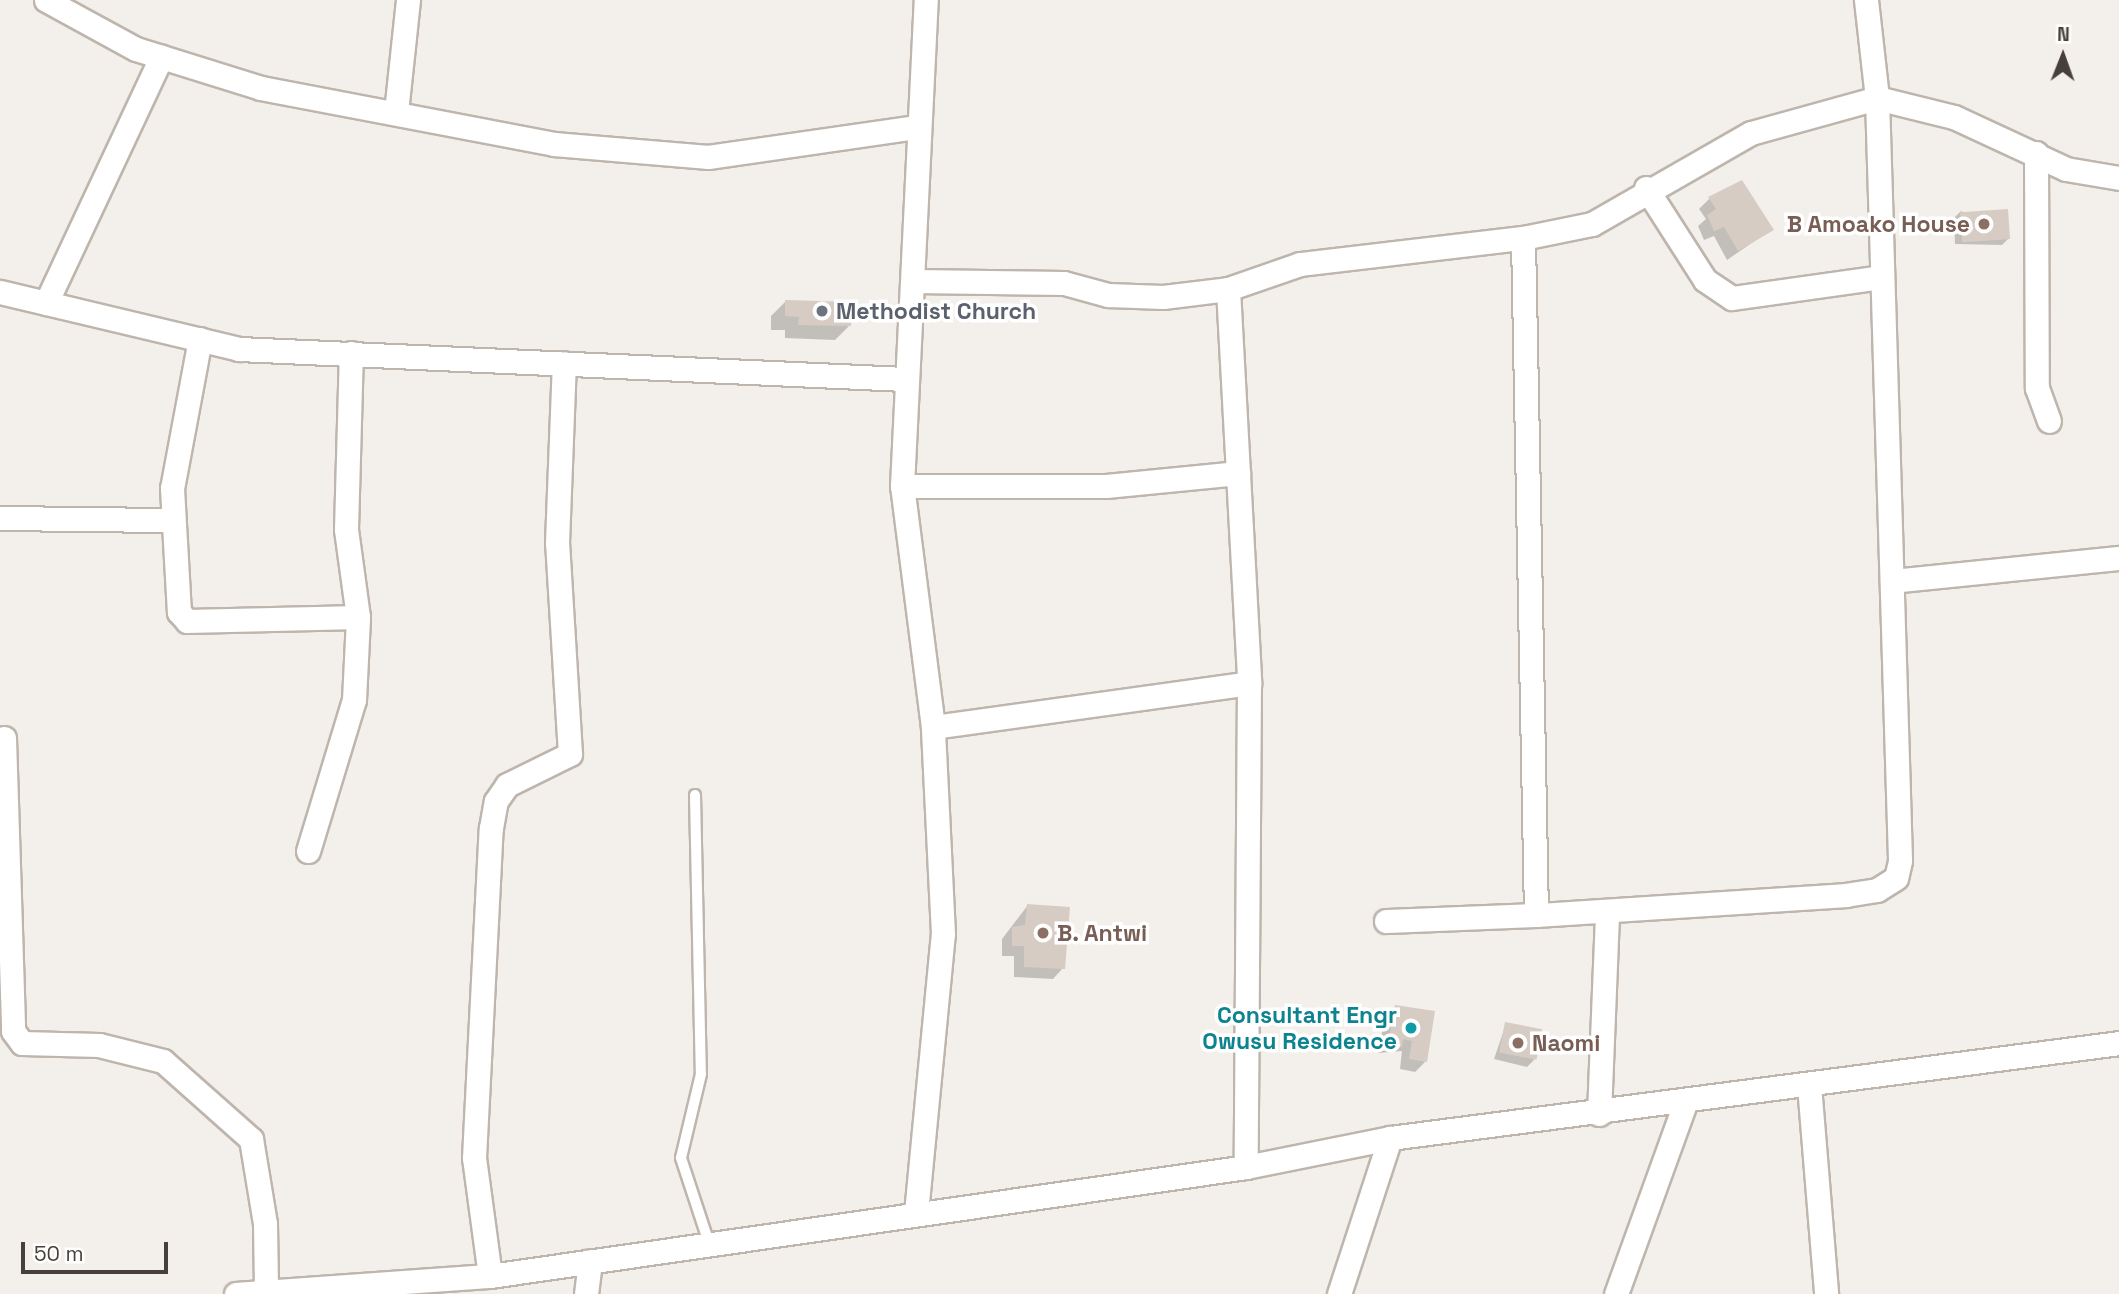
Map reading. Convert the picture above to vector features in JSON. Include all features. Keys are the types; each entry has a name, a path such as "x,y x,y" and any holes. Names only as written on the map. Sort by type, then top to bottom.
{"street":[{"path":"46,0 161,57 261,88 554,144 708,157 916,127"},
{"path":"396,112 408,0"},
{"path":"916,1213 943,934 933,727 902,486 904,379 915,281 916,127 926,0"},
{"path":"1386,921 1607,913 1847,894 1877,890 1896,878 1892,581 1877,98 1866,0"},
{"path":"46,303 161,57"},
{"path":"915,281 1064,283 1122,296 1228,289 1300,264 1523,238 1592,224 1646,188 1795,116 1877,98 1921,105 2087,176 2119,178"},
{"path":"2036,153 2037,388 2049,421"},
{"path":"1646,188 1705,280 1732,298 1882,276"},
{"path":"1523,238 1536,915"},
{"path":"1228,289 1249,683 1246,1167"},
{"path":"0,292 239,349 904,379"},
{"path":"201,339 170,520 174,598 187,621 358,617"},
{"path":"308,851 354,700 358,617 346,529 351,352"},
{"path":"490,1276 474,1158 491,828 496,801 507,785 570,754 557,543 564,363"},
{"path":"902,486 1106,486 1238,473"},
{"path":"0,518 170,520"},
{"path":"1892,581 2119,558"},
{"path":"933,727 1249,683"},
{"path":"4,738 13,1031 22,1043 99,1045 163,1061 251,1139 265,1224 266,1289"},
{"path":"1599,1114 1607,913"},
{"path":"236,1294 266,1289 490,1276 1246,1167 1390,1138 1599,1114 2119,1043"},
{"path":"1809,1085 1825,1294"},
{"path":"1616,1294 1686,1101"},
{"path":"1339,1294 1390,1138"},
{"path":"586,1294 590,1261"}],"lane":[{"path":"695,795 701,1074 681,1158 709,1243"}],"building":[{"path":"1742,180 1774,230 1738,251 1724,227 1714,231 1707,215 1716,209 1708,197"},
{"path":"2008,209 2010,239 1962,242 1960,212"},
{"path":"785,300 852,302 851,326 798,325 799,317 785,316"},
{"path":"1027,904 1070,907 1065,969 1024,967 1024,946 1012,946 1012,927 1025,925"},
{"name":"Consultant Engr Owusu Residence","path":"1395,1005 1435,1011 1427,1062 1409,1059 1412,1041 1403,1039 1402,1047 1388,1043"},
{"path":"1505,1022 1542,1029 1536,1060 1499,1052"}],"place":[{"name":"B Amoako House","path":"1984,224"},
{"name":"Methodist Church","path":"822,311"},
{"name":"B. Antwi","path":"1043,933"},
{"name":"Consultant Engr Owusu Residence","path":"1411,1028"},
{"name":"Naomi","path":"1518,1043"}]}
